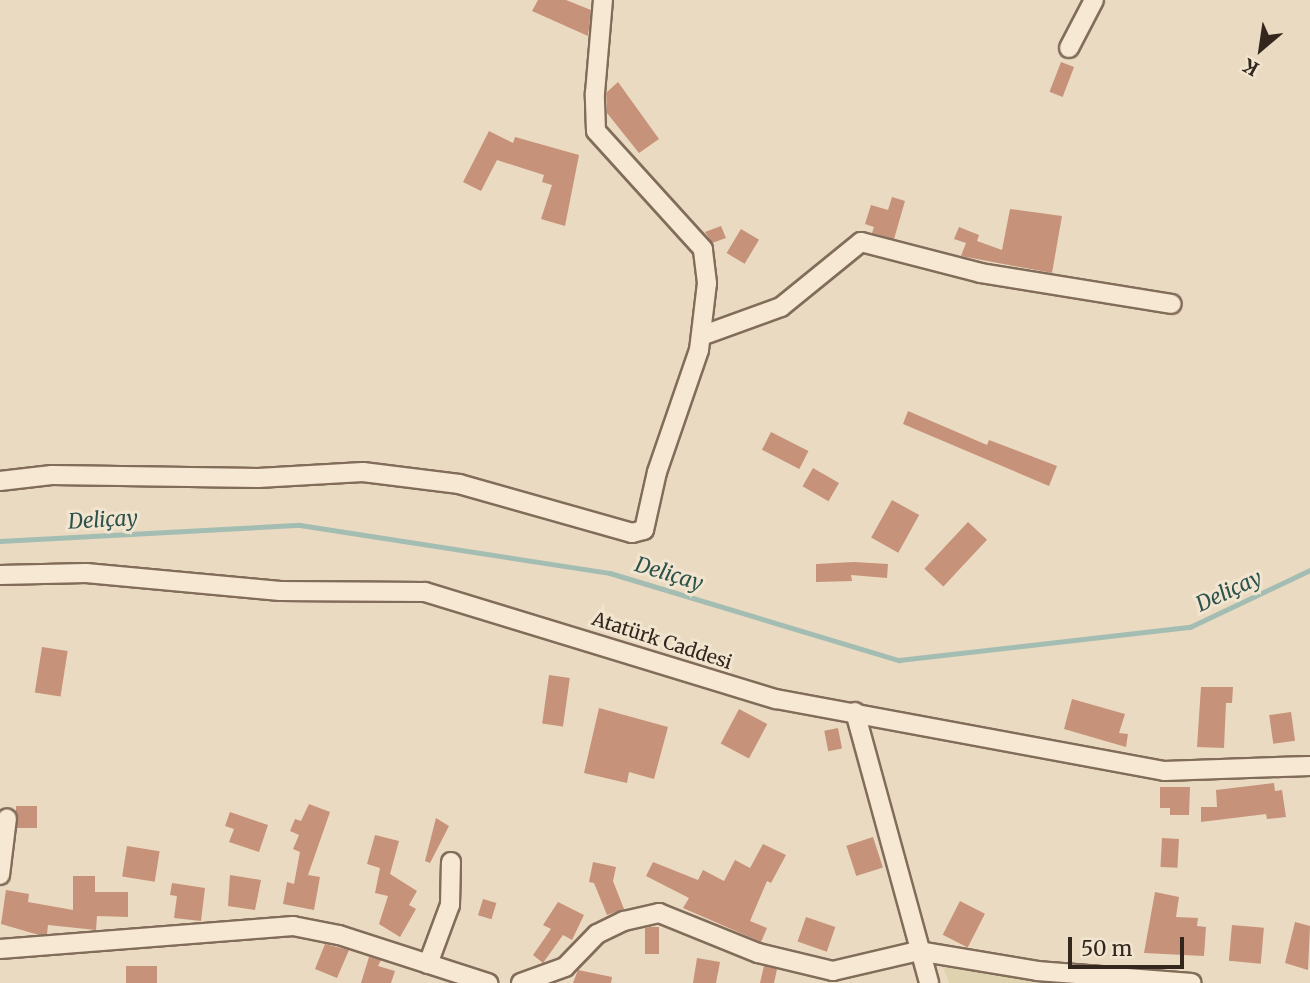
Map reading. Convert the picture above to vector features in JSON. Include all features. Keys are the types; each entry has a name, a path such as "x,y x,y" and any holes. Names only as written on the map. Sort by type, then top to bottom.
{"street":[{"path":"0,481 52,475 258,478 363,472 459,484 632,533 645,530 657,472 686,397 701,336 707,283 703,249 596,131 594,93 603,0"},
{"path":"1069,47 1094,0"},
{"path":"701,336 781,307 861,242 981,273 1172,304"},
{"name":"Atatürk Caddesi","path":"0,575 86,573 280,591 425,592 776,699 1164,771 1310,766"},
{"path":"855,712 918,951 929,983"},
{"path":"0,875 7,818"},
{"path":"428,964 450,905 451,862"},
{"path":"522,983 565,975 597,934 624,921 659,913 758,953 833,971 918,951 1038,971 1192,983"},
{"path":"0,949 293,926 339,935 488,983"}],"shaded area":[{"path":"943,967 1059,983 949,983"}],"building":[{"path":"538,0 566,0 591,10 588,36 532,11"},
{"path":"1061,62 1074,67 1063,97 1050,92"},
{"path":"618,82 659,139 639,153 607,113 606,93"},
{"path":"489,131 513,143 515,137 579,155 565,226 541,219 552,185 542,182 544,175 497,160 481,191 463,182"},
{"path":"892,197 905,201 894,239 872,233 874,227 865,224 871,205 888,210"},
{"path":"1010,209 1062,216 1052,273 961,256 966,243 954,239 959,227 979,235 977,241 1002,250"},
{"path":"721,226 726,238 712,243 705,232"},
{"path":"741,229 759,240 745,264 727,253"},
{"path":"908,411 987,445 989,440 1057,466 1049,486 903,424"},
{"path":"771,432 808,451 799,469 762,450"},
{"path":"813,468 839,483 828,501 802,486"},
{"path":"892,500 919,515 898,553 871,538"},
{"path":"968,522 987,540 943,587 924,569"},
{"path":"816,564 888,564 887,578 851,575 852,581 816,582"},
{"path":"42,647 68,651 60,697 35,692"},
{"path":"549,675 570,678 563,726 542,724"},
{"path":"1201,687 1233,687 1232,703 1226,703 1224,748 1197,747"},
{"path":"1072,699 1125,714 1119,733 1128,734 1126,747 1064,729"},
{"path":"599,708 668,727 654,779 629,772 627,783 584,773"},
{"path":"739,709 767,724 749,758 721,743"},
{"path":"1291,712 1295,741 1273,744 1269,715"},
{"path":"838,728 842,749 828,751 824,731"},
{"path":"1274,783 1275,791 1282,790 1286,817 1267,819 1266,814 1201,822 1201,807 1217,807 1216,790"},
{"path":"1160,787 1190,787 1189,815 1170,815 1170,808 1160,808"},
{"path":"309,804 330,812 308,875 320,877 314,910 283,904 287,882 294,884 300,852 293,849 299,835 290,831 295,819 301,821"},
{"path":"16,806 37,806 37,828 16,828"},
{"path":"230,812 268,825 259,852 229,842 234,829 225,826"},
{"path":"436,818 449,826 430,863 425,861"},
{"path":"375,835 399,841 390,874 417,891 409,905 416,909 400,937 379,924 388,896 375,893 380,868 367,864"},
{"path":"873,837 883,867 856,876 846,846"},
{"path":"1162,838 1179,839 1177,868 1160,867"},
{"path":"763,844 786,855 771,883 767,881 750,921 767,928 761,942 683,908 689,898 646,876 653,862 698,880 703,870 724,881 735,860 750,868"},
{"path":"127,846 160,851 155,882 122,877"},
{"path":"593,862 616,867 613,881 624,909 607,915 594,883 589,882"},
{"path":"230,875 261,880 255,910 228,906"},
{"path":"73,876 95,876 95,892 128,892 128,917 97,916 96,930 48,925 47,934 39,935 1,924 6,890 29,894 28,902 73,910"},
{"path":"172,883 205,888 201,921 174,918 177,896 170,895"},
{"path":"1155,892 1179,897 1176,917 1198,918 1197,926 1206,927 1204,956 1144,953"},
{"path":"483,899 496,903 491,919 478,915"},
{"path":"960,901 985,914 968,948 943,935"},
{"path":"558,902 584,915 572,940 563,935 543,963 533,955 551,929 543,925"},
{"path":"806,917 835,927 827,952 798,942"},
{"path":"1295,922 1310,926 1308,970 1285,963"},
{"path":"1232,925 1264,928 1261,964 1229,961"},
{"path":"659,927 659,954 645,954 645,928"},
{"path":"325,944 349,950 337,978 315,969"},
{"path":"369,957 381,960 378,966 395,971 391,983 361,983"},
{"path":"697,958 720,962 716,983 693,983"},
{"path":"126,966 157,966 157,983 126,983"},
{"path":"764,966 777,969 774,983 760,983"},
{"path":"578,970 612,977 611,983 573,983"}],"waterway":[{"name":"Deliçay","path":"0,541 300,525 610,573 899,660 1190,627 1310,570"}]}
